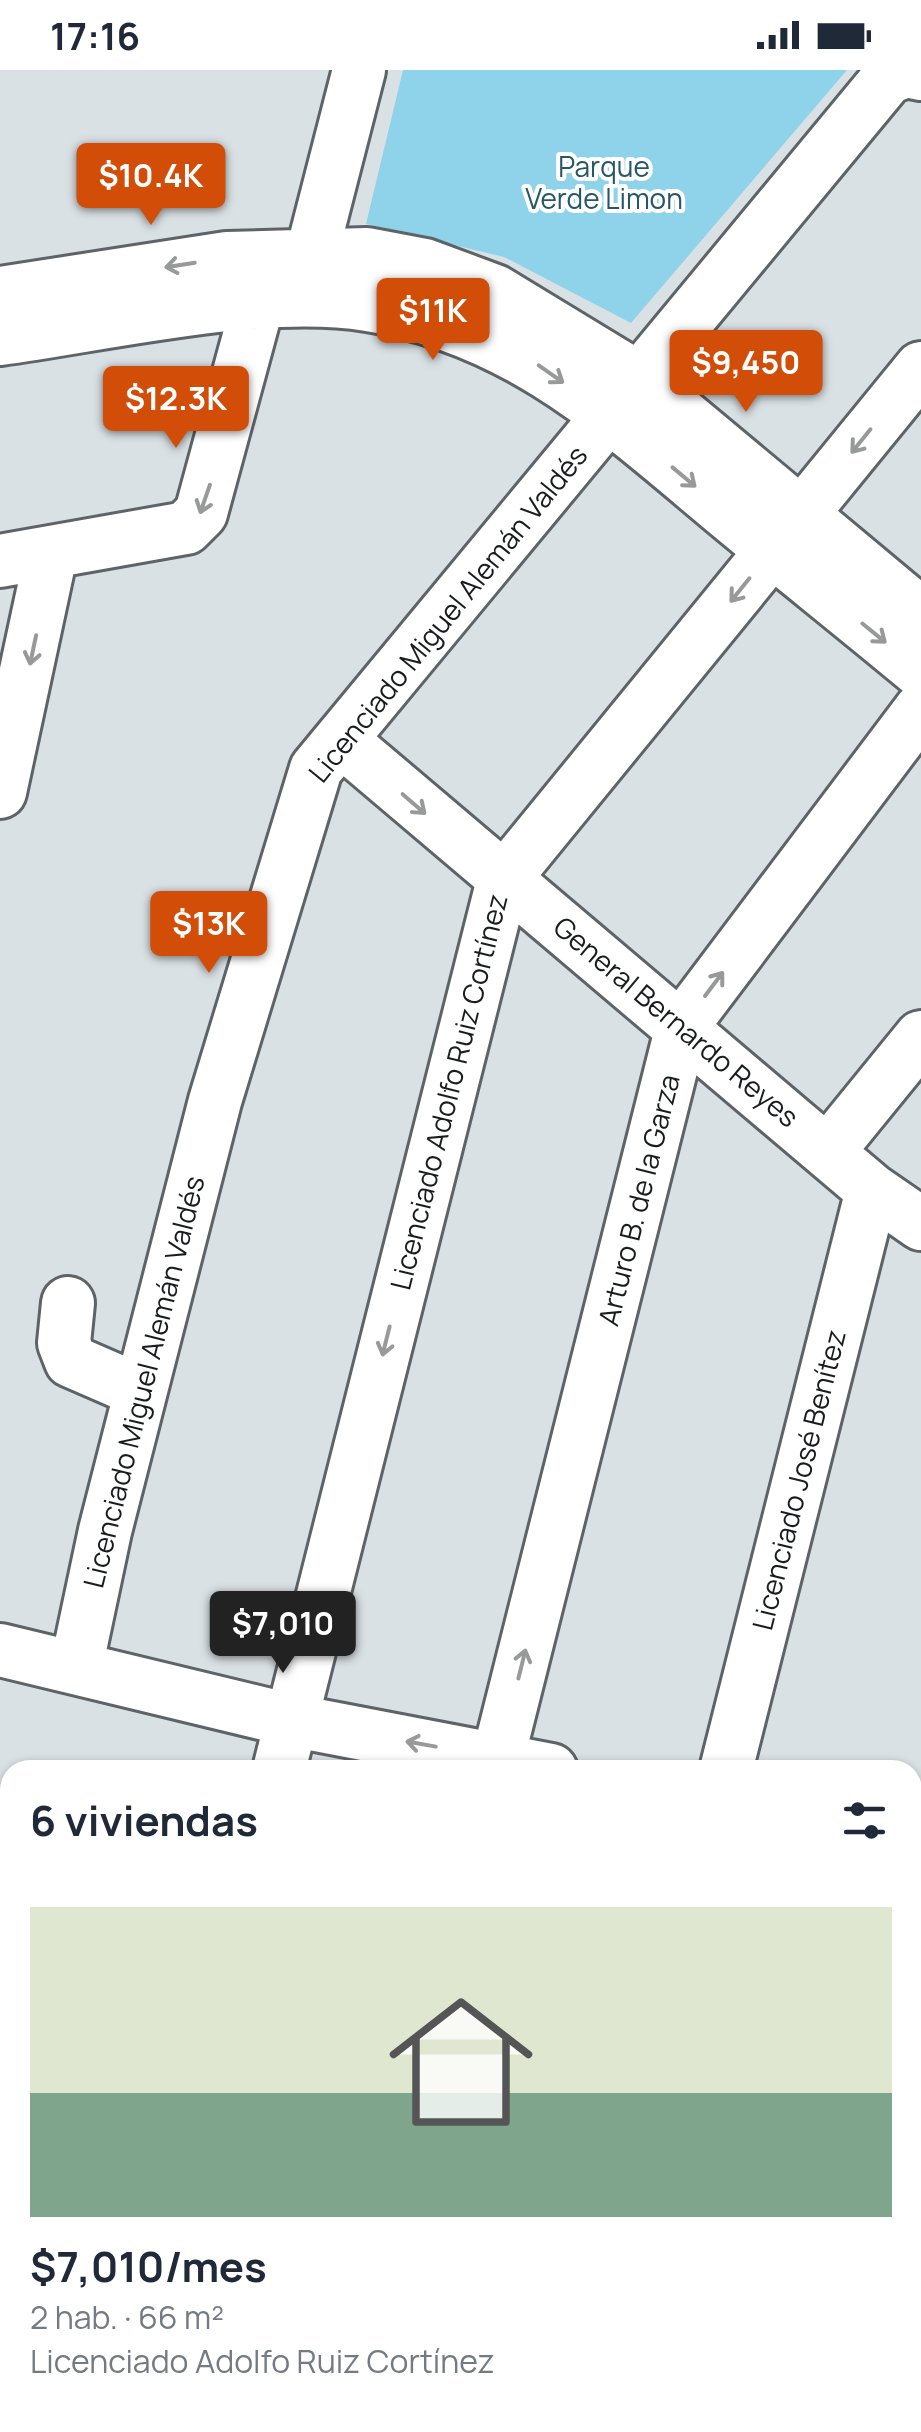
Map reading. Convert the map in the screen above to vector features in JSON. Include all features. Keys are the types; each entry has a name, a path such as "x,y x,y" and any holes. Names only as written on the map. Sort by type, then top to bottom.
{"street":[{"path":"0,561 186,528 194,522 206,497 258,303 312,253 359,70"},
{"path":"906,71 921,74"},
{"name":"Licenciado Miguel Alemán Valdés","path":"76,1668 140,1391 215,1101 305,793 316,769 888,78 906,71"},
{"path":"0,293 227,258 312,253 367,254 425,265 495,291 786,532 921,672"},
{"path":"0,340 258,303 366,304 434,319 624,396"},
{"name":"Licenciado Adolfo Ruiz Cortínez","path":"281,1760 503,880 921,368"},
{"path":"786,532 921,614"},
{"path":"0,792 51,554"},
{"name":"Arturo B. de la Garza","path":"498,1758 682,1026 921,709"},
{"name":"General Bernardo Reyes","path":"340,740 872,1190 921,1224"},
{"path":"829,1150 921,1037"},
{"name":"Licenciado José Benítez","path":"729,1760 872,1190"},
{"path":"68,1303 64,1343 72,1362 140,1391"},
{"path":"0,1650 290,1720 507,1760"}],"green space":[{"name":"Parque Verde Limon","path":"403,70 847,70 631,323 504,257 366,224"}]}
